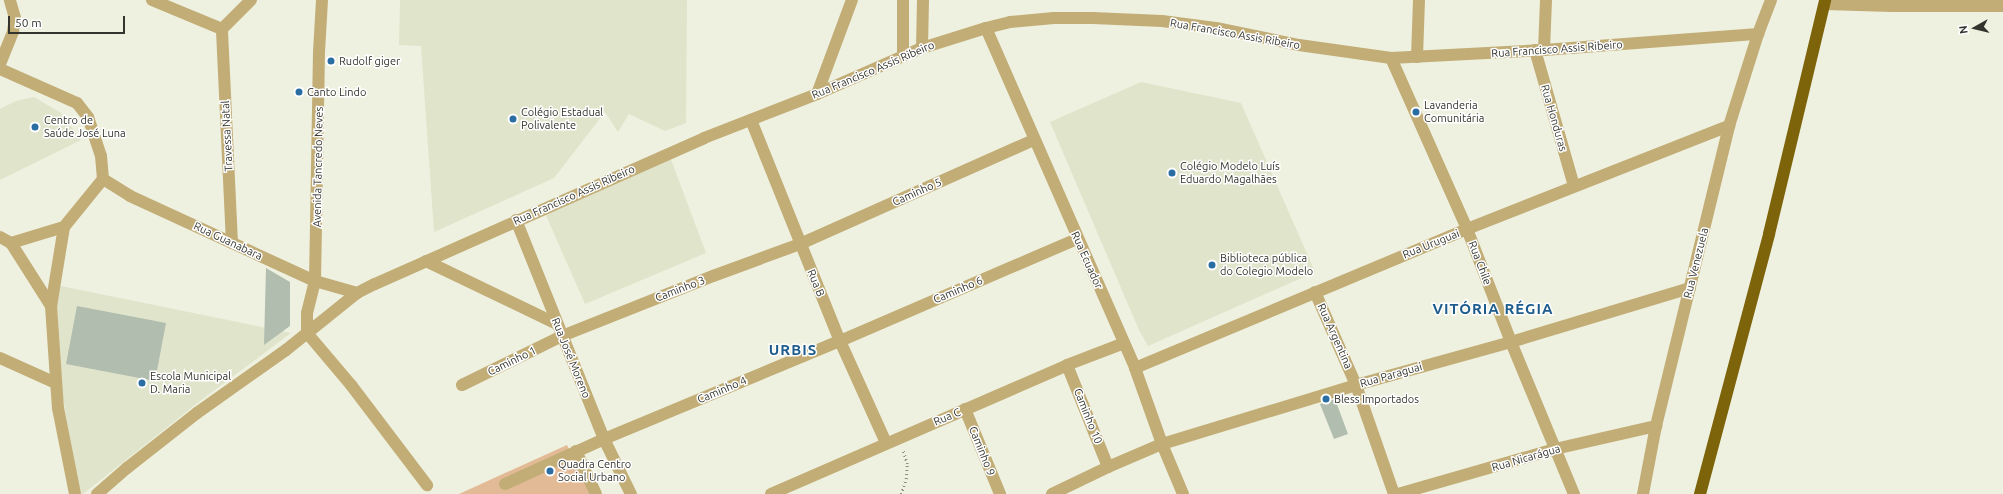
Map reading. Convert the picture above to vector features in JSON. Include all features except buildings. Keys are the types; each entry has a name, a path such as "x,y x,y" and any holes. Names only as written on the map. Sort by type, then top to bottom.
{"highway":[{"path":"1700,494 1769,234 1825,2"}],"street":[{"path":"0,64 13,31 15,18 10,0"},
{"path":"152,0 222,29 251,0"},
{"name":"Avenida Tancredo Neves","path":"307,334 307,313 315,281 322,0"},
{"path":"817,94 852,0"},
{"path":"902,0 903,55"},
{"path":"922,48 923,0"},
{"path":"1418,57 1419,0"},
{"name":"Rua Honduras","path":"1546,0 1540,50 1574,186"},
{"name":"Rua Venezuela","path":"1643,494 1656,426 1730,126 1758,34 1771,0"},
{"path":"1825,2 1898,7 2003,6"},
{"name":"Rua Francisco Assis Ribeiro","path":"98,494 127,468 197,413 307,334 357,293 393,275 626,171 817,94 903,55 986,28 1010,22 1054,18 1162,21 1216,28 1299,44 1391,58 1540,50 1758,34"},
{"name":"Rua Ecuador","path":"986,28 1077,239 1135,368 1162,444 1183,494"},
{"name":"Travessa Natal","path":"222,29 232,243"},
{"name":"Rua Chile","path":"1391,58 1467,229 1511,342 1574,494"},
{"path":"0,69 77,103 85,113 100,156 103,179 64,227 51,306 56,383 62,433 75,494"},
{"name":"Rua B","path":"751,120 840,341 886,443"},
{"name":"Rua Uruguai","path":"1135,368 1467,229 1730,126"},
{"name":"Caminho 5","path":"800,244 1034,140"},
{"name":"Rua Guanabara","path":"103,179 130,196 315,281 357,293"},
{"name":"Rua José Moreno","path":"516,220 604,439 630,494"},
{"path":"51,306 5,240 64,227"},
{"name":"Caminho 6","path":"840,341 1077,239"},
{"name":"Caminho 3","path":"562,336 706,279 800,244"},
{"path":"426,261 557,324"},
{"name":"Rua Paraguai","path":"1052,494 1108,467 1162,444 1356,384 1511,342 1690,288"},
{"name":"Rua Argentina","path":"1315,292 1356,384 1394,494"},
{"path":"307,334 351,385 427,484"},
{"name":"Caminho 1","path":"462,385 562,336"},
{"name":"Caminho 4","path":"505,484 604,439 840,341"},
{"name":"Rua C","path":"772,494 886,443 1124,342"},
{"path":"0,358 56,383"},
{"name":"Caminho 10","path":"1067,365 1108,467"},
{"name":"Caminho 9","path":"965,409 1000,494"},
{"name":"Rua Nicarágua","path":"1398,494 1555,449 1656,426"},
{"path":"576,451 596,494"}],"path":[{"path":"886,443 904,452 907,464 906,479 901,494"}],"shaded area":[{"name":"Colégio Estadual Polivalente","path":"400,0 687,0 686,123 665,131 629,114 618,132 605,112 554,178 434,232 421,46 399,45"},
{"name":"Colégio Modelo Luís Eduardo Magalhães","path":"1141,82 1241,103 1315,272 1148,346 1139,330 1050,122"},
{"name":"Centro de Saúde José Luna","path":"34,97 61,113 81,140 0,180 0,109 16,101"},
{"path":"670,157 706,253 585,304 545,213"},
{"name":"Escola Municipal D. Maria","path":"56,285 291,333 200,401 83,494 78,494 59,371"},
{"name":"Quadra Centro Social Urbano","path":"567,445 590,494 459,494"}],"place":[{"name":"Rudolf giger","path":"331,61"},
{"name":"Canto Lindo","path":"299,92"},
{"name":"Lavanderia Comunitária","path":"1416,112"},
{"name":"Colégio Estadual Polivalente","path":"513,119"},
{"name":"Centro de Saúde José Luna","path":"35,127"},
{"name":"Colégio Modelo Luís Eduardo Magalhães","path":"1172,173"},
{"name":"Biblioteca pública do Colegio Modelo","path":"1212,265"},
{"name":"Escola Municipal D. Maria","path":"142,383"},
{"name":"Bless Importados","path":"1326,399"},
{"name":"Quadra Centro Social Urbano","path":"550,471"}],"district":[{"name":"VITÓRIA RÉGIA","path":"1493,309"},
{"name":"URBIS","path":"793,350"}]}
